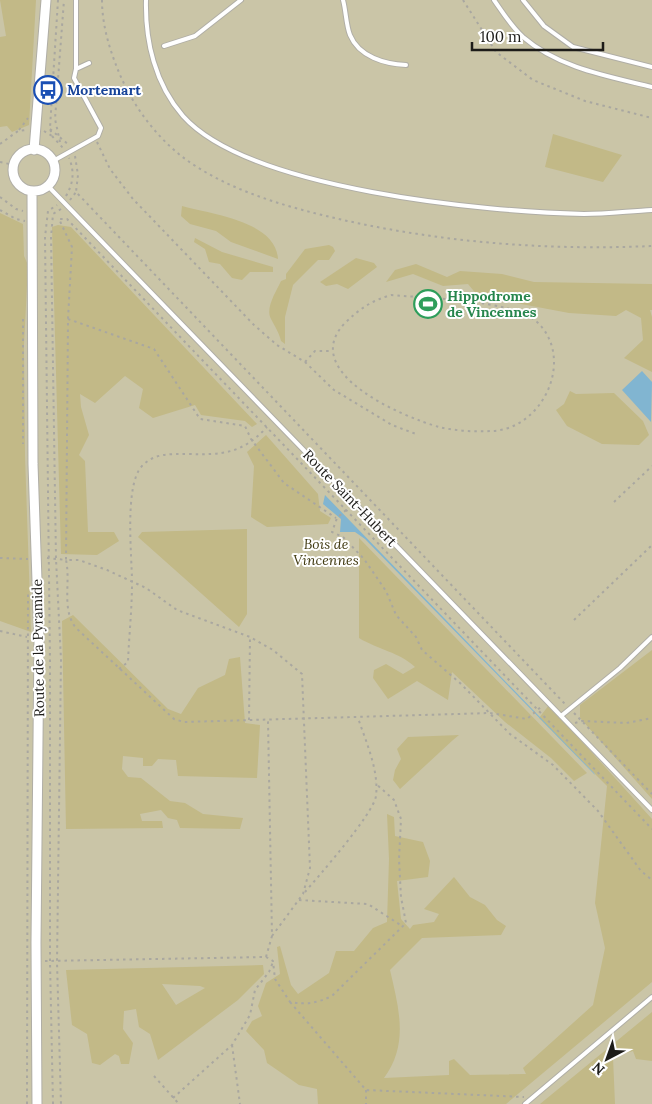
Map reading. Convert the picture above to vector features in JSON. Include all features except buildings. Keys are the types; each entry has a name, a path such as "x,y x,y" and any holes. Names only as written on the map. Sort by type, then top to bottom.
{"street":[{"path":"34,150 46,0"},
{"path":"34,150 43,151 53,162 55,174 48,186 32,191 22,187 16,181 14,165 22,154 34,150"},
{"name":"Route de la Pyramide","path":"32,191 33,464 39,639 36,943 37,1104"}],"lane":[{"path":"53,162 101,133 101,128 74,78 76,69 76,0"},
{"path":"146,0 147,37 151,55 169,96 184,116 200,130 234,152 284,170 330,183 398,197 526,212 586,214 652,210"},
{"path":"164,46 195,36 241,0"},
{"path":"343,0 350,35 360,48 385,64 406,66"},
{"path":"494,0 523,37 549,55 576,67 652,87"},
{"path":"523,0 544,26 572,47 652,67"},
{"path":"76,69 89,63"},
{"name":"Route Saint-Hubert","path":"48,186 652,810"},
{"path":"560,716 620,668 652,637"},
{"path":"525,1104 652,997"}],"path":[{"path":"52,136 50,128 58,0"},
{"path":"61,146 56,132 55,119 64,0"},
{"path":"463,0 496,52 533,80 585,101 652,118"},
{"path":"0,143 18,131 30,114"},
{"path":"50,128 70,147"},
{"path":"18,131 31,130"},
{"path":"44,131 52,136 64,150"},
{"path":"95,138 110,169 133,199 254,325 277,345 305,362 334,390 392,425 416,434"},
{"path":"70,200 76,192 78,175 74,154"},
{"path":"66,195 71,188 73,176 68,157"},
{"path":"0,162 14,165"},
{"path":"76,192 652,794"},
{"path":"0,197 16,210 26,212 25,221 16,219 0,210"},
{"name":"Route de la Pyramide","path":"53,1104 50,962 50,661 46,558 45,237 48,211 60,204"},
{"path":"61,1104 57,962 61,660 56,559 50,237 53,214 63,207"},
{"path":"537,710 527,719 490,713 184,722 174,719 70,621 68,599 70,575 66,560 68,319 72,247 59,219 67,219 652,829"},
{"path":"391,295 503,307 536,321 545,334 552,356 551,381 538,409 522,422 503,431 474,432 439,427 374,399 353,386 340,368 332,351 337,332 355,313 370,302 391,295"},
{"path":"23,314 23,446"},
{"path":"68,319 154,348 200,419 245,426 253,442 284,483 337,518"},
{"path":"305,362 315,351 332,351"},
{"path":"119,669 128,662 132,582 131,510 132,494 140,468 154,456 222,455 253,442 267,427"},
{"path":"614,502 652,466"},
{"path":"345,511 337,518 332,532 343,537 364,559 386,591 396,616 416,637 422,650 510,734 553,765 598,811 641,871 652,880"},
{"path":"574,620 652,545"},
{"path":"0,558 30,559"},
{"path":"46,558 87,562 146,588 177,610 250,637 273,650 302,674 310,868 303,894"},
{"path":"27,1104 28,588"},
{"path":"0,630 39,639"},
{"path":"249,720 250,637"},
{"path":"272,936 303,894 331,864 376,798 374,767 358,717"},
{"path":"569,725 582,721 626,723 652,718"},
{"path":"266,957 272,936 268,720"},
{"path":"290,1002 301,1004 318,1002 332,996 406,923 402,907 399,860 400,819 394,800 375,783"},
{"path":"299,900 368,904 402,926"},
{"path":"36,943 45,962 266,957 273,961"},
{"path":"273,961 275,979 290,1002 366,1090 366,1104"},
{"path":"173,1098 232,1045 250,1015 255,990 269,972 273,961"},
{"path":"232,1045 240,1104"},
{"path":"154,1076 179,1104"},
{"path":"366,1090 526,1097 529,1100"}],"green space":[{"name":"Bois de Vincennes","path":"0,0 652,0 652,1104 0,1104"}],"shaded area":[{"path":"0,0 36,0 29,125 12,132 7,126 0,127 0,37 6,36"},
{"path":"553,134 622,155 603,182 545,167"},
{"path":"182,206 225,216 254,228 266,236 274,246 278,259 231,242 216,231 190,224 181,216"},
{"path":"0,213 23,224 24,256 28,265 24,345 25,456 31,632 0,621"},
{"path":"58,225 71,227 257,424 252,427 245,421 201,415 195,405 153,418 139,408 143,389 125,376 95,403 80,394 81,407 89,435 79,455 85,461 88,532 114,532 119,541 97,555 61,554 52,227"},
{"path":"195,238 222,252 273,267 273,272 250,272 242,280 232,278 220,264 209,262 205,249 194,242"},
{"path":"329,245 335,251 329,260 318,260 293,285 285,317 285,344 281,341 270,315 270,305 274,295 281,281 286,279 286,274 305,249"},
{"path":"356,258 374,263 377,267 348,289 337,284 326,286 320,282"},
{"path":"416,264 447,277 460,271 502,274 534,282 652,284 652,310 650,310 652,317 652,372 624,358 643,340 641,318 626,310 616,316 569,313 478,296 468,284 443,286 413,274 386,282 395,270"},
{"path":"570,391 576,394 614,393 643,421 649,435 639,445 602,444 567,426 556,410 564,404"},
{"path":"266,435 318,494 320,511 331,518 328,524 267,527 251,517 254,466 247,452"},
{"path":"247,529 247,614 239,627 138,537 142,532"},
{"path":"359,538 587,773 574,781 551,758 505,722 452,672 448,700 417,681 388,699 373,678 374,670 386,664 403,674 415,667 396,654 359,638"},
{"path":"73,615 168,709 181,714 198,688 225,675 229,659 240,657 245,723 260,725 257,778 178,776 176,760 158,759 152,766 143,766 143,758 123,756 122,769 128,777 141,778 170,801 185,803 203,814 243,818 240,829 180,828 177,820 168,818 161,810 140,814 142,821 162,821 163,828 66,829 62,621"},
{"path":"652,650 652,799 580,718 580,705"},
{"path":"549,705 652,819 652,982 506,1104 318,1104 317,1089 299,1085 267,1063 264,1050 246,1031 252,1021 262,1016 258,1006 266,983 280,974 277,947 280,946 291,985 298,994 329,973 336,951 354,951 373,928 387,922 389,859 387,814 394,817 395,836 423,842 430,861 428,877 397,881 401,919 410,929 413,925 434,922 439,914 424,909 454,877 470,897 485,905 497,920 506,926 501,935 422,938 390,970 400,1026 397,1052 384,1078 449,1075 449,1061 454,1059 470,1075 526,1074 523,1068 593,1005 605,948 595,903 607,786 539,718"},
{"path":"459,735 400,789 393,780 395,770 401,759 397,749 408,737"},
{"path":"263,965 264,974 238,1000 158,1060 150,1034 139,1027 136,1009 124,1011 123,1029 133,1043 129,1064 121,1064 119,1056 115,1054 100,1065 92,1063 87,1034 72,1025 66,970","holes":["162,984 200,986 205,988 176,1005"]},
{"path":"652,1012 652,1061 636,1059 633,1051 613,1057 615,1104 540,1104"}],"water":[{"path":"642,371 652,382 651,422 622,390"},
{"path":"325,495 595,775 365,539 355,532 340,532 341,519 323,504"}],"place":[{"name":"Mortemart","path":"48,90"},
{"name":"Hippodrome de Vincennes","path":"428,304"}]}
